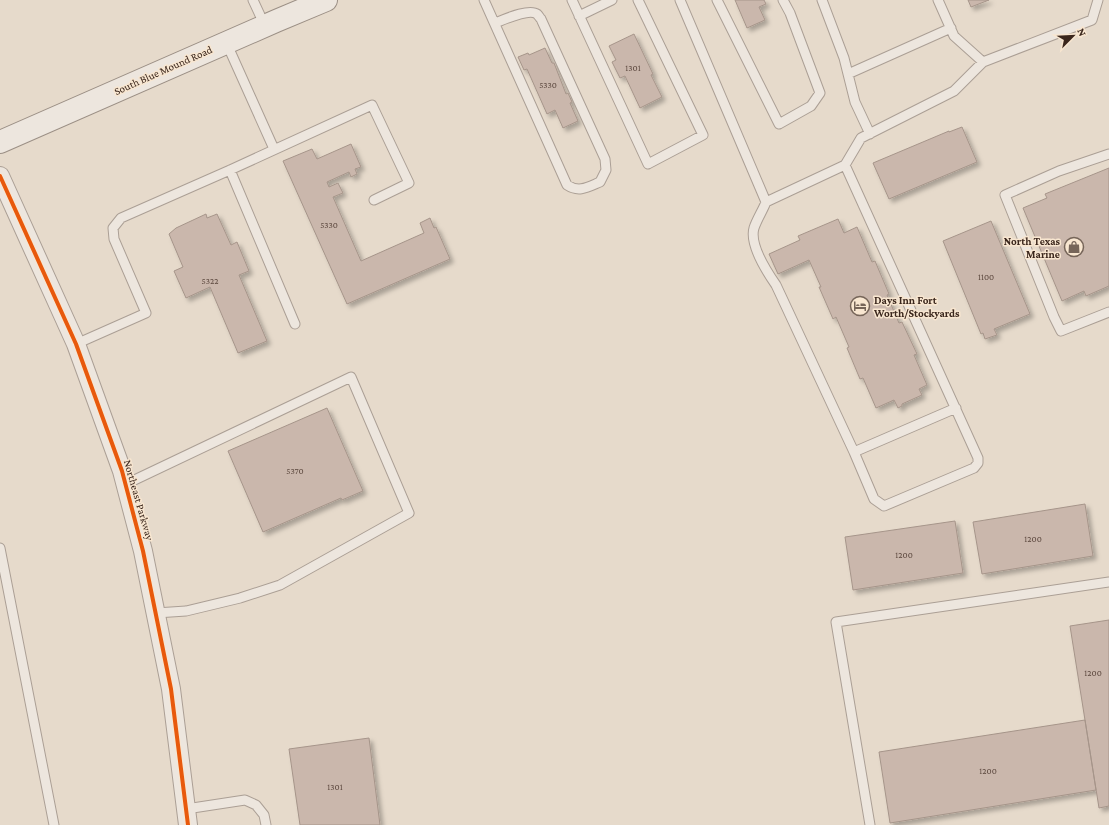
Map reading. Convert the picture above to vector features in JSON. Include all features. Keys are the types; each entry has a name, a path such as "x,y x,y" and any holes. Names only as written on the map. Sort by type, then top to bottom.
{"main road":[{"name":"South Blue Mound Road","path":"0,142 265,26 315,2"}],"street":[{"name":"Northeast Parkway","path":"0,176 76,344 122,470 143,551 171,689 187,817"}],"lane":[{"path":"253,0 265,26"},
{"path":"484,0 567,185 573,189 585,188 600,182 606,170 605,159 542,19 537,14 532,13 514,16 495,23"},
{"path":"572,0 648,164 703,135 638,0"},
{"path":"579,16 612,0"},
{"path":"680,0 766,202"},
{"path":"717,0 779,124 811,106 820,93 790,13 783,0"},
{"path":"822,0 844,58 855,102 870,134"},
{"path":"938,0 954,36 983,62"},
{"path":"846,165 978,458 978,463 974,468 884,506 874,499 854,452 776,286 765,269 755,248 754,229 766,202 846,165 861,138 954,91 983,62 1092,20 1098,0"},
{"path":"848,74 951,28"},
{"path":"226,42 274,149"},
{"path":"76,344 146,313 114,239 113,228 121,218 372,105 409,183 374,200"},
{"path":"1109,154 1059,171 1005,195 1061,331 1109,312"},
{"path":"230,170 295,324"},
{"path":"126,484 351,377 409,512 280,585 240,598 186,611 156,613"},
{"path":"854,452 956,408"},
{"path":"0,548 54,825"},
{"path":"870,825 836,622 1109,582"},
{"path":"187,817 245,800 256,805 264,815 266,825"}],"building":[{"path":"735,0 764,0 766,4 759,7 765,20 747,28"},
{"path":"968,0 989,0 971,7"},
{"path":"634,34 662,97 640,108 625,76 620,78 612,62 616,60 609,46"},
{"path":"545,48 552,63 554,63 566,94 568,93 572,102 570,103 578,121 563,128 555,110 547,114 527,69 524,70 518,57 528,53 529,55"},
{"path":"962,127 977,162 889,199 873,163"},
{"path":"351,144 361,167 355,169 357,174 351,177 349,172 327,182 329,187 338,183 343,193 333,197 361,261 424,233 420,223 430,218 434,228 436,227 450,259 347,304 283,161 312,149 317,159"},
{"name":"North Texas Marine","path":"1109,168 1109,286 1086,296 1084,291 1062,301 1023,208 1047,198 1045,194"},
{"path":"206,214 207,218 217,214 231,245 237,242 249,271 239,275 267,341 238,353 210,287 186,298 174,271 183,267 169,234 176,228"},
{"name":"Days Inn Fort Worth/Stockyards","path":"838,219 844,233 857,227 872,262 875,261 899,323 902,322 917,354 914,355 927,385 919,389 922,395 902,404 902,406 898,408 894,400 876,408 863,378 860,379 847,348 849,347 836,317 833,319 809,260 778,274 769,254 800,240 798,236"},
{"path":"991,221 1030,314 994,329 997,335 985,339 983,333 981,334 943,241"},
{"path":"327,408 363,491 342,500 341,498 263,532 228,451"},
{"path":"1085,504 1093,556 982,574 973,522"},
{"path":"955,521 963,573 853,590 845,537"},
{"path":"1109,620 1109,806 1099,808 1070,626"},
{"path":"1085,720 1096,790 890,823 879,752"},
{"path":"369,738 380,825 300,825 289,749"}],"cycle path":[{"path":"0,176 76,344 122,471 143,551 171,689 188,825"}],"place":[{"name":"North Texas Marine","path":"1074,247"},
{"name":"Days Inn Fort Worth/Stockyards","path":"860,306"}]}
